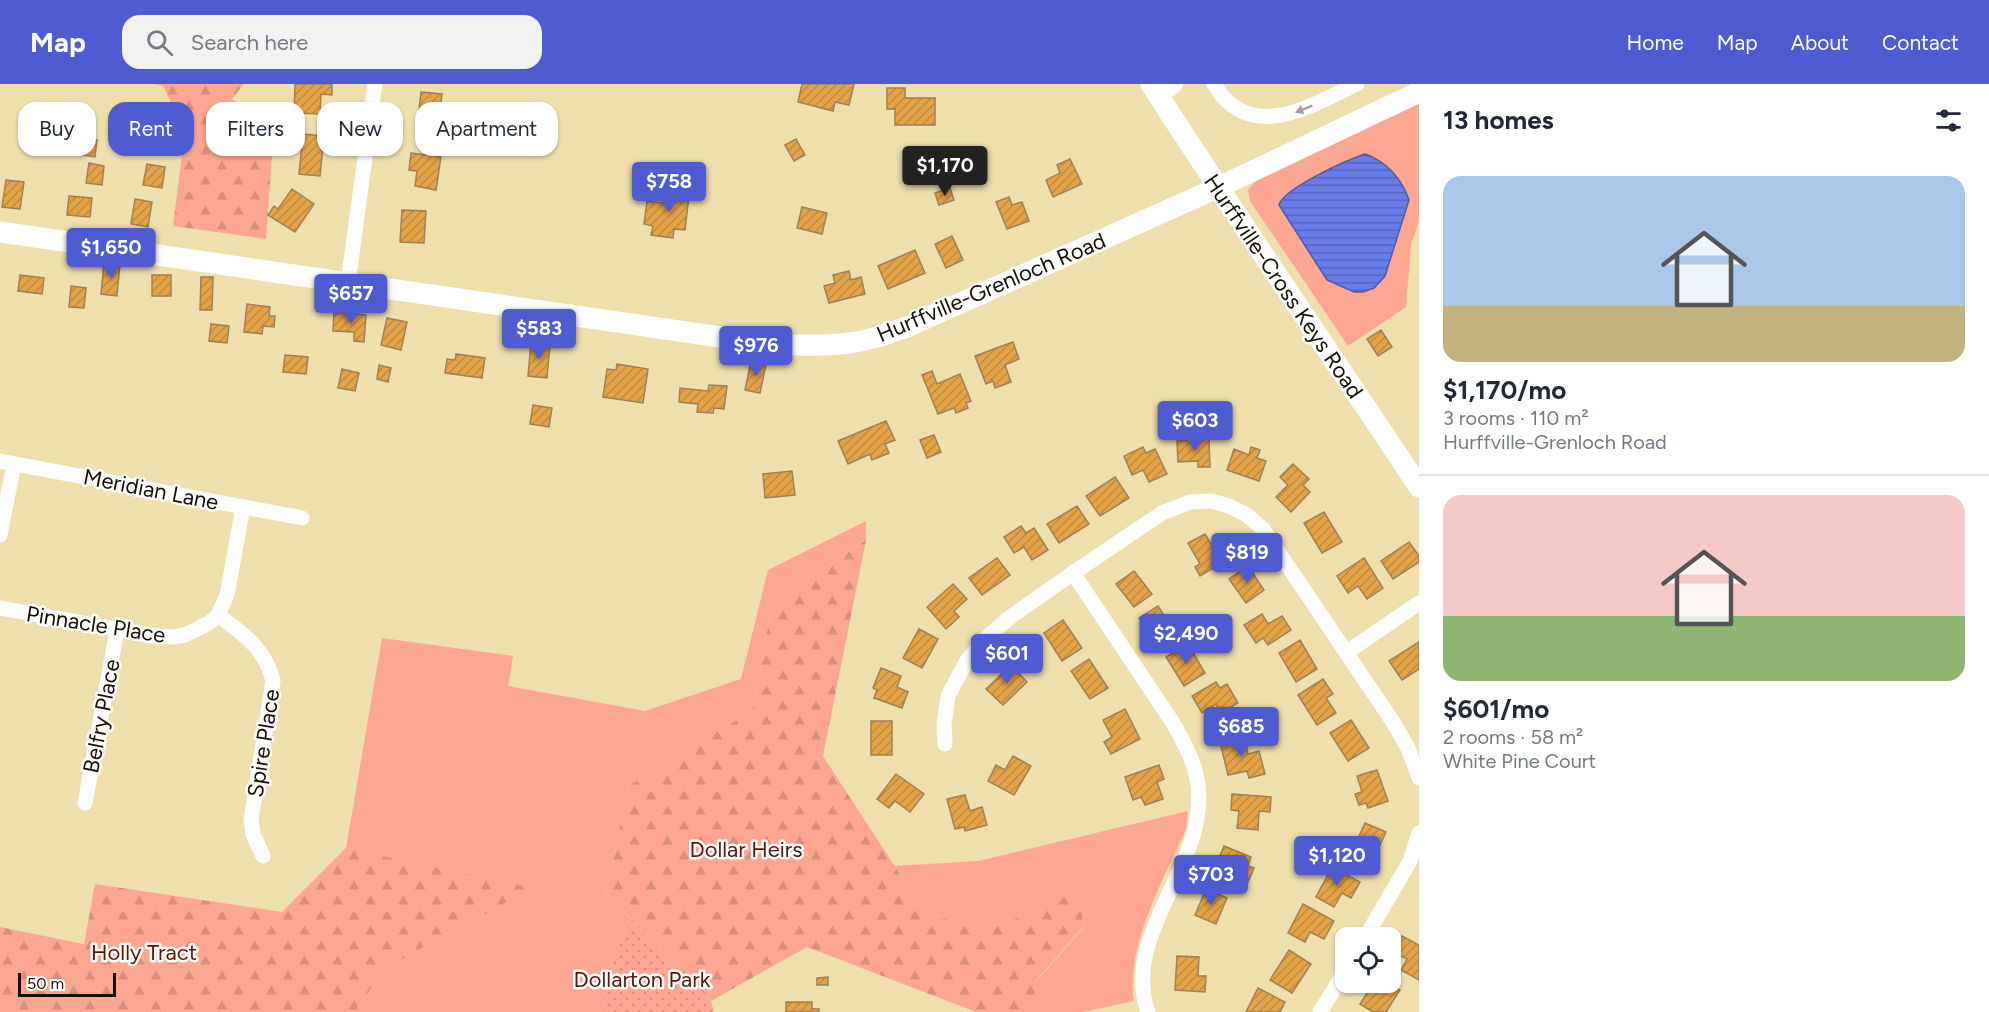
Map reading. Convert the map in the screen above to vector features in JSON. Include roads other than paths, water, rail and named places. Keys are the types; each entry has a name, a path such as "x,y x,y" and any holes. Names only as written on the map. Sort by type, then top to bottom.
{"main road":[{"name":"Hurffville-Cross Keys Road","path":"1155,91 1217,188 1284,283 1419,487"},
{"name":"Hurffville-Grenloch Road","path":"0,232 760,342 815,346 846,344 869,340 907,327 1217,188 1419,92"}],"street":[{"path":"348,283 375,84"},
{"path":"1155,91 1176,84"},
{"path":"1214,84 1225,100 1239,110 1251,115 1275,117 1300,111 1357,84"},
{"path":"0,536 7,462"},
{"name":"Meridian Lane","path":"7,462 302,518"},
{"path":"945,744 946,703 966,662 985,639 1008,618 1072,573 1172,508 1202,500 1220,502 1247,514 1263,529 1347,652 1408,748 1419,778"},
{"path":"218,615 227,594 243,507"},
{"path":"1072,573 1173,723 1187,749 1196,775 1198,812 1194,834 1151,935 1144,962 1143,992 1148,1012"},
{"path":"1347,652 1419,603"},
{"name":"Pinnacle Place","path":"0,608 154,636 179,636 202,627 218,615"},
{"name":"Spire Place","path":"218,615 261,651 269,666 273,681 251,819 253,834 262,856"},
{"name":"Belfry Place","path":"85,802 117,630"},
{"path":"1371,927 1410,861 1419,833"},
{"path":"1320,1012 1335,988"}],"water":[{"path":"1365,154 1380,161 1392,172 1402,185 1409,200 1385,276 1374,288 1354,292 1327,280 1279,205 1283,198 1304,183 1331,168"}],"park label":[{"name":"Dollar Heirs","path":"746,849"},
{"name":"Holly Tract","path":"144,952"},
{"name":"Dollarton Park","path":"642,979"}]}
